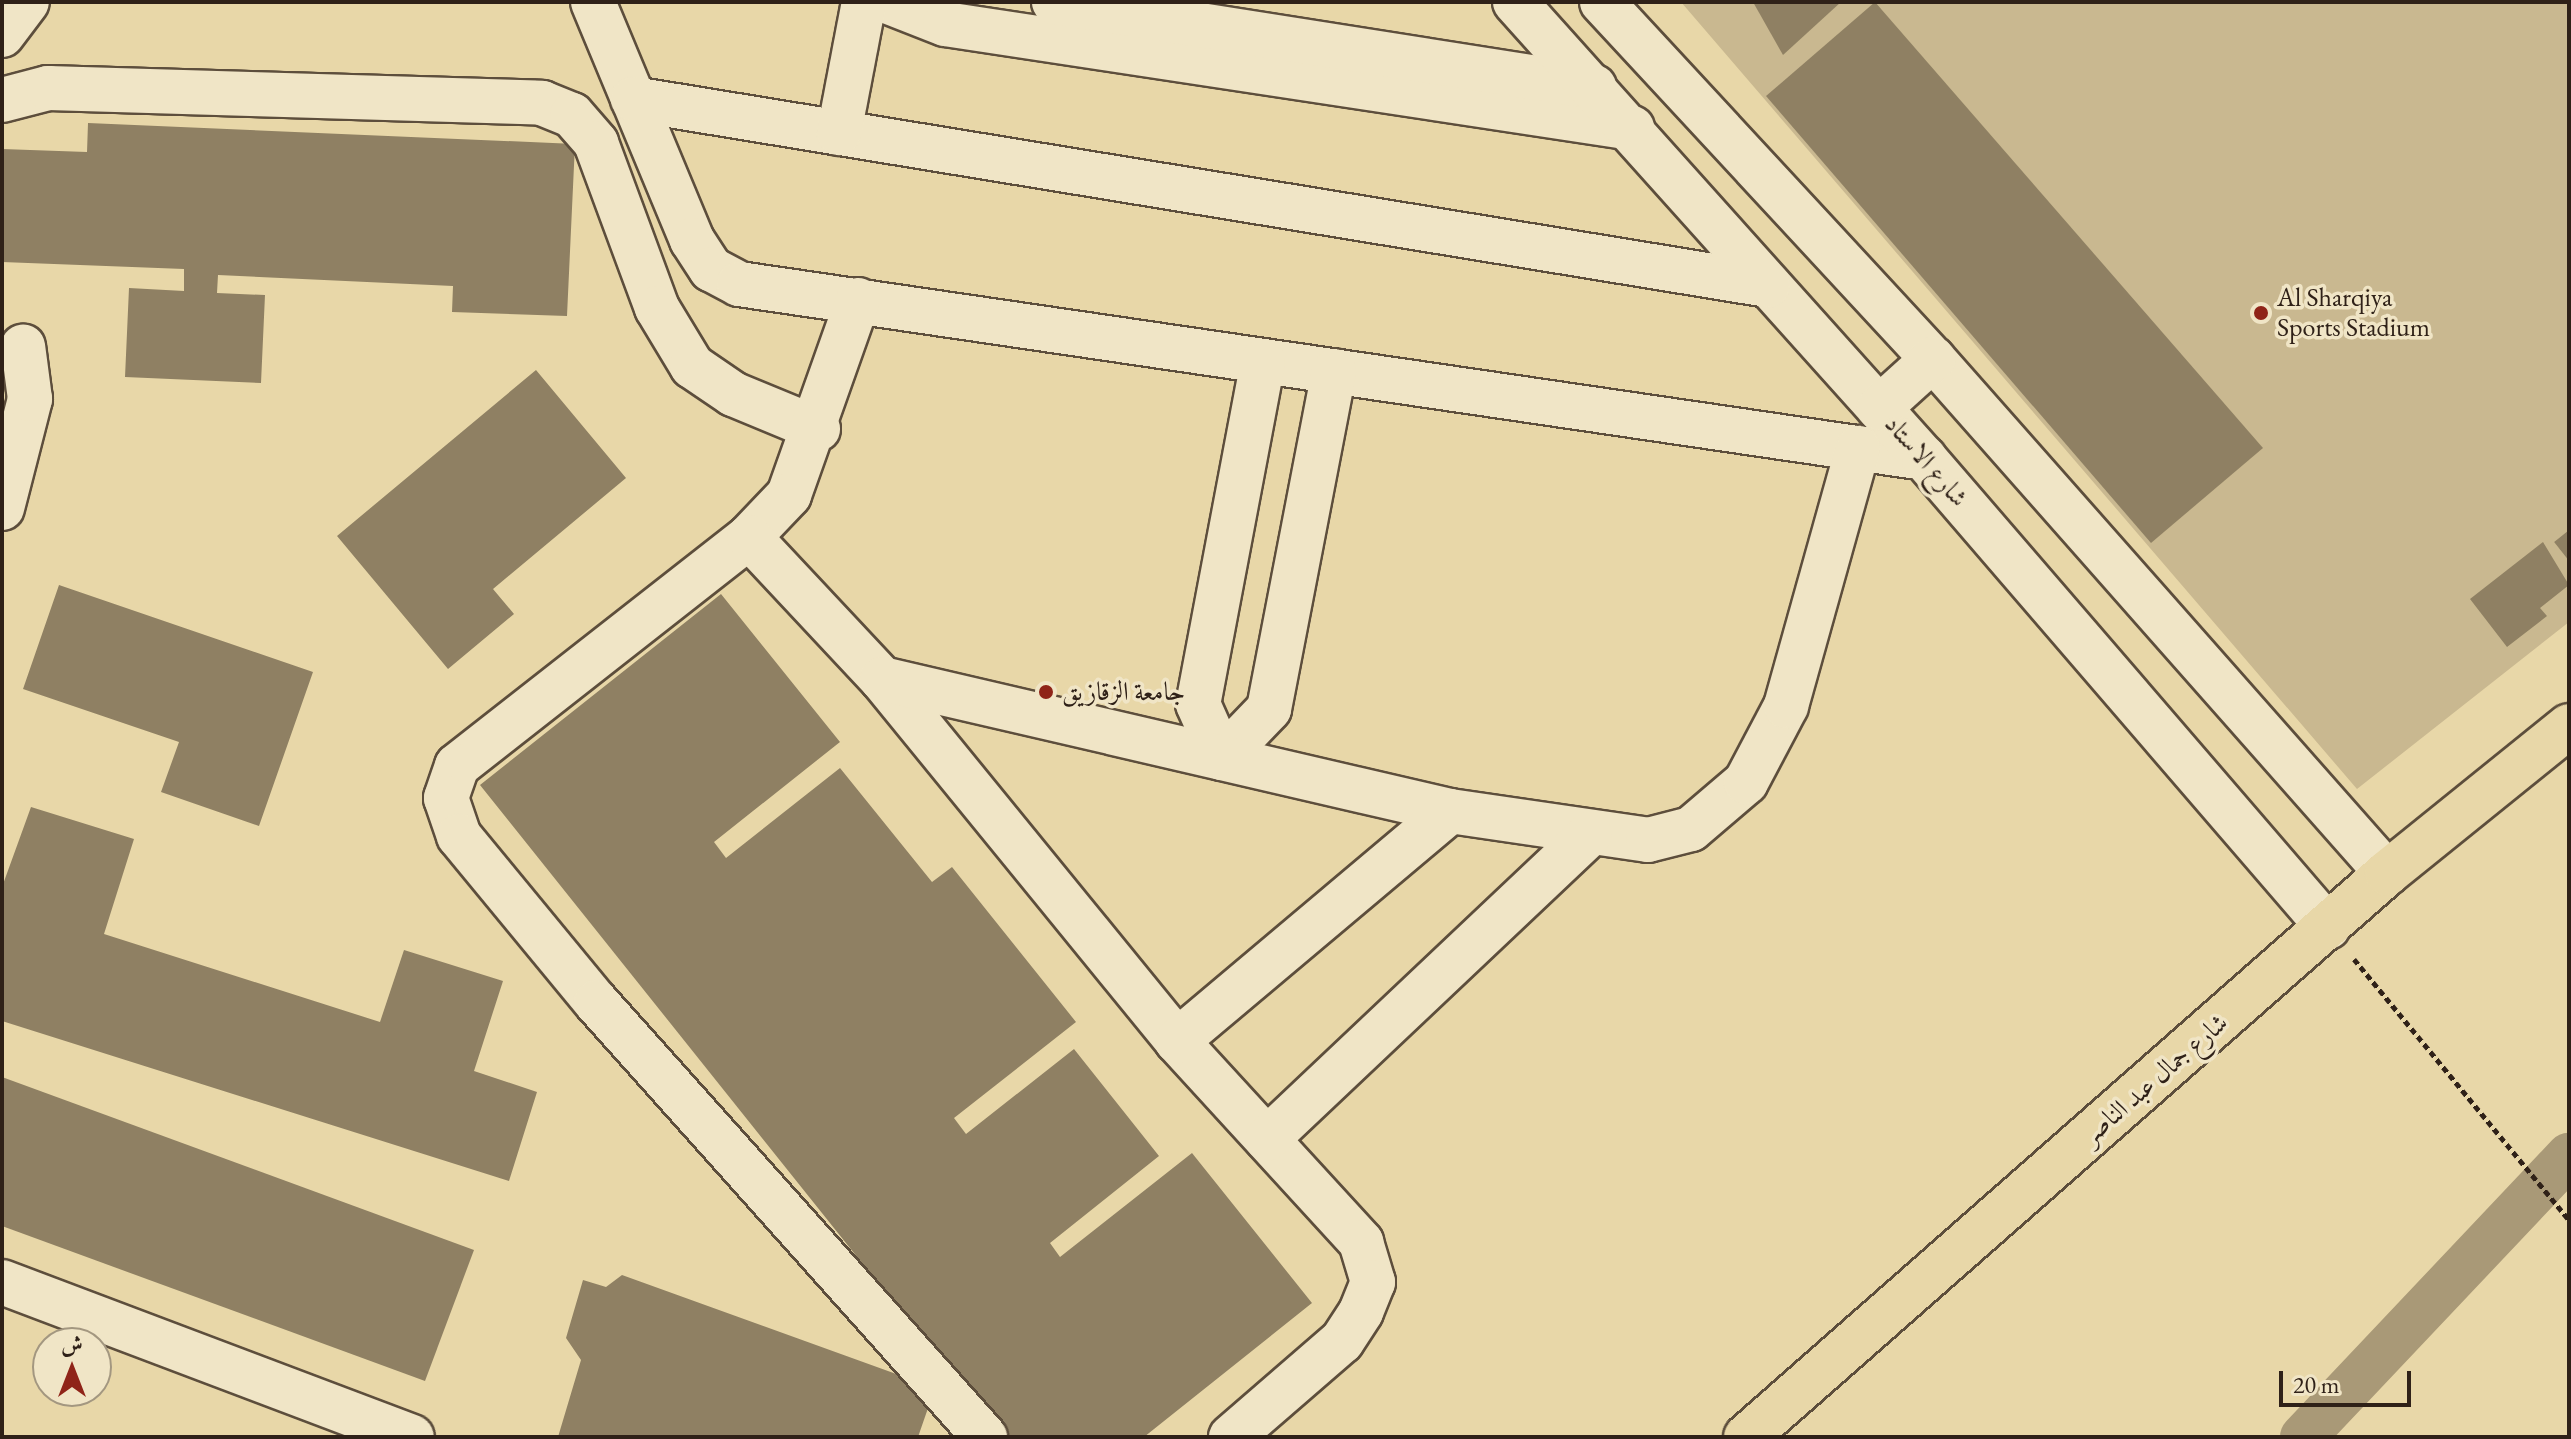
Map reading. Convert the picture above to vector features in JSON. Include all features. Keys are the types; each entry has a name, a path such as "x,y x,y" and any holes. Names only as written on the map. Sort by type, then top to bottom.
{"highway":[{"name":"شارع جمال عبد الناصر","path":"1746,1437 2387,873 2569,726"}],"street":[{"path":"2,35 27,2"},
{"path":"593,2 692,240 711,269 739,284 1924,458"},
{"path":"839,133 864,2"},
{"path":"889,2 945,24 1632,128"},
{"path":"1054,2 1594,87"},
{"name":"شارع الاستاد","path":"1515,2 1632,128 1924,458 2328,927"},
{"path":"1602,2 1933,359 2387,873"},
{"path":"2,100 48,88 542,103 572,115 596,143 657,308 692,366 733,394 818,429"},
{"path":"633,99 1768,285"},
{"path":"858,300 818,429 789,495 749,537 457,766 446,798 459,836 596,1002 985,1437"},
{"path":"2,508 30,399 23,346"},
{"path":"1879,408 1933,359"},
{"path":"1222,758 1198,704 1263,361"},
{"path":"1222,758 1269,709 1334,371"},
{"path":"882,679 1450,811 1589,834 1648,840 1691,829 1746,782 1786,706 1858,448"},
{"path":"749,537 882,679 1177,1041 1361,1242 1373,1282 1342,1341 1231,1437"},
{"path":"1177,1041 1450,811"},
{"path":"1267,1139 1589,834"},
{"path":"2,1282 412,1437"}],"path":[{"path":"2328,927 2569,1220"}],"shaded area":[{"name":"Al Sharqiya Sports Stadium","path":"1681,2 2569,2 2569,530 2554,542 2569,561 2569,622 2357,789"}],"building":[{"path":"1753,2 1841,2 1783,55"},
{"path":"1875,2 2263,448 2151,543 1766,96"},
{"path":"88,123 575,144 567,316 452,312 453,286 218,275 217,293 265,295 261,383 125,377 129,288 184,291 184,269 2,262 2,149 87,152"},
{"path":"536,370 626,478 493,589 514,614 448,669 337,536"},
{"path":"2569,530 2569,561 2554,542"},
{"path":"2543,542 2569,585 2540,608 2547,616 2507,647 2470,599"},
{"path":"59,585 313,672 259,826 161,792 179,742 23,689"},
{"path":"721,594 840,742 714,842 726,858 840,768 932,882 952,867 1076,1022 954,1118 966,1134 1074,1049 1159,1156 1050,1243 1060,1257 1192,1153 1312,1303 1144,1437 1001,1437 480,785"},
{"path":"31,807 134,839 104,934 380,1022 404,950 503,981 474,1071 537,1092 509,1181 2,1021 2,887"},
{"path":"2,1077 474,1250 425,1381 2,1226"},
{"path":"622,1275 935,1388 918,1437 558,1437 581,1360 566,1338 583,1280 606,1287"}],"waterway":[{"path":"2303,1437 2569,1156"}],"place":[{"name":"Al Sharqiya Sports Stadium","path":"2261,313"},
{"name":"جامعة الزقازيق","path":"1046,692"}]}
